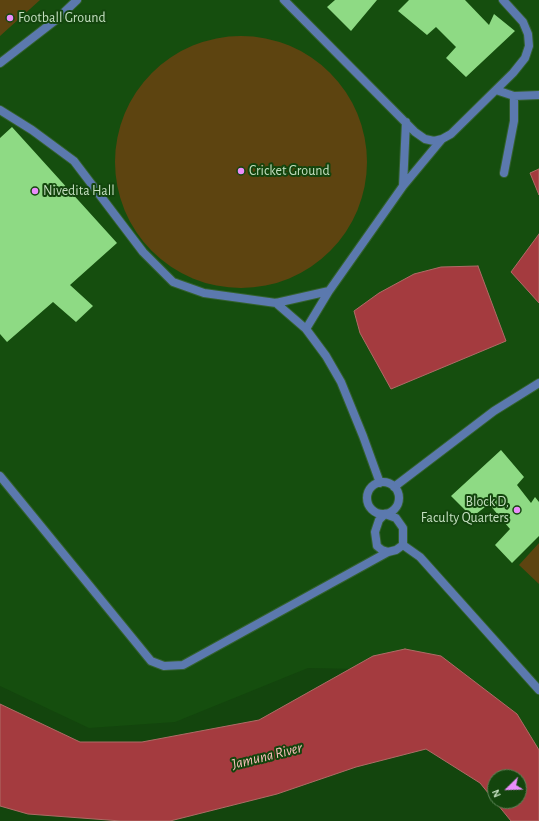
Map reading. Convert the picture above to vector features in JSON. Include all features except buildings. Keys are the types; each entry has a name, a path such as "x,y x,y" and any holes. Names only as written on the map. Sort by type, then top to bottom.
{"street":[{"path":"0,63 57,19 76,0"},
{"path":"284,0 406,122 425,139 434,141 451,134 513,73 525,58 529,46 528,34 523,22 503,0"},
{"path":"496,90 514,96 539,95"},
{"path":"504,173 514,121 514,96"},
{"path":"0,110 32,130 74,161 143,252 173,282 204,293 276,303 329,291"},
{"path":"403,186 406,122"},
{"path":"306,329 329,291 403,186 442,139"},
{"path":"276,303 306,329 326,356 341,382 380,483"},
{"path":"394,487 494,411 539,384"},
{"path":"0,476 151,661 164,666 183,665 403,545"},
{"path":"388,552 377,546 375,532 379,520 385,514 391,512 395,508 398,504 399,497 398,492 390,484 380,483 373,487 368,493 368,501 371,508 377,513 385,514 396,518 403,528 403,545"},
{"path":"403,545 420,557 539,690"}],"shaded area":[{"path":"0,0 539,0 539,751 462,671 308,668 175,722 89,728 0,686"},
{"name":"Football Ground","path":"0,0 40,0 0,36"},
{"name":"Cricket Ground","path":"229,36 253,36 278,41 301,51 321,64 339,82 352,102 362,125 367,150 365,187 358,210 339,242 321,260 301,273 278,283 253,288 229,288 204,283 181,273 161,260 143,242 130,222 120,199 115,174 115,150 120,125 130,102 143,82 161,64 181,51 204,41"},
{"path":"539,543 539,584 519,565"}],"water":[{"path":"539,169 539,195 530,173"},
{"path":"539,234 539,303 511,272"},
{"path":"478,266 506,341 391,389 360,333 354,311 379,293 414,274 441,267"},
{"name":"Jamuna River","path":"405,649 441,656 517,714 539,750 539,821 511,821 501,809 527,809 527,769 487,769 487,792 480,783 426,749 356,767 277,794 170,821 121,821 28,814 0,806 0,704 80,742 142,742 259,720 373,656"}],"place":[{"name":"Football Ground","path":"10,18"},
{"name":"Cricket Ground","path":"241,171"},
{"name":"Nivedita Hall","path":"35,191"},
{"name":"Block D, Faculty Quarters","path":"517,510"}]}
